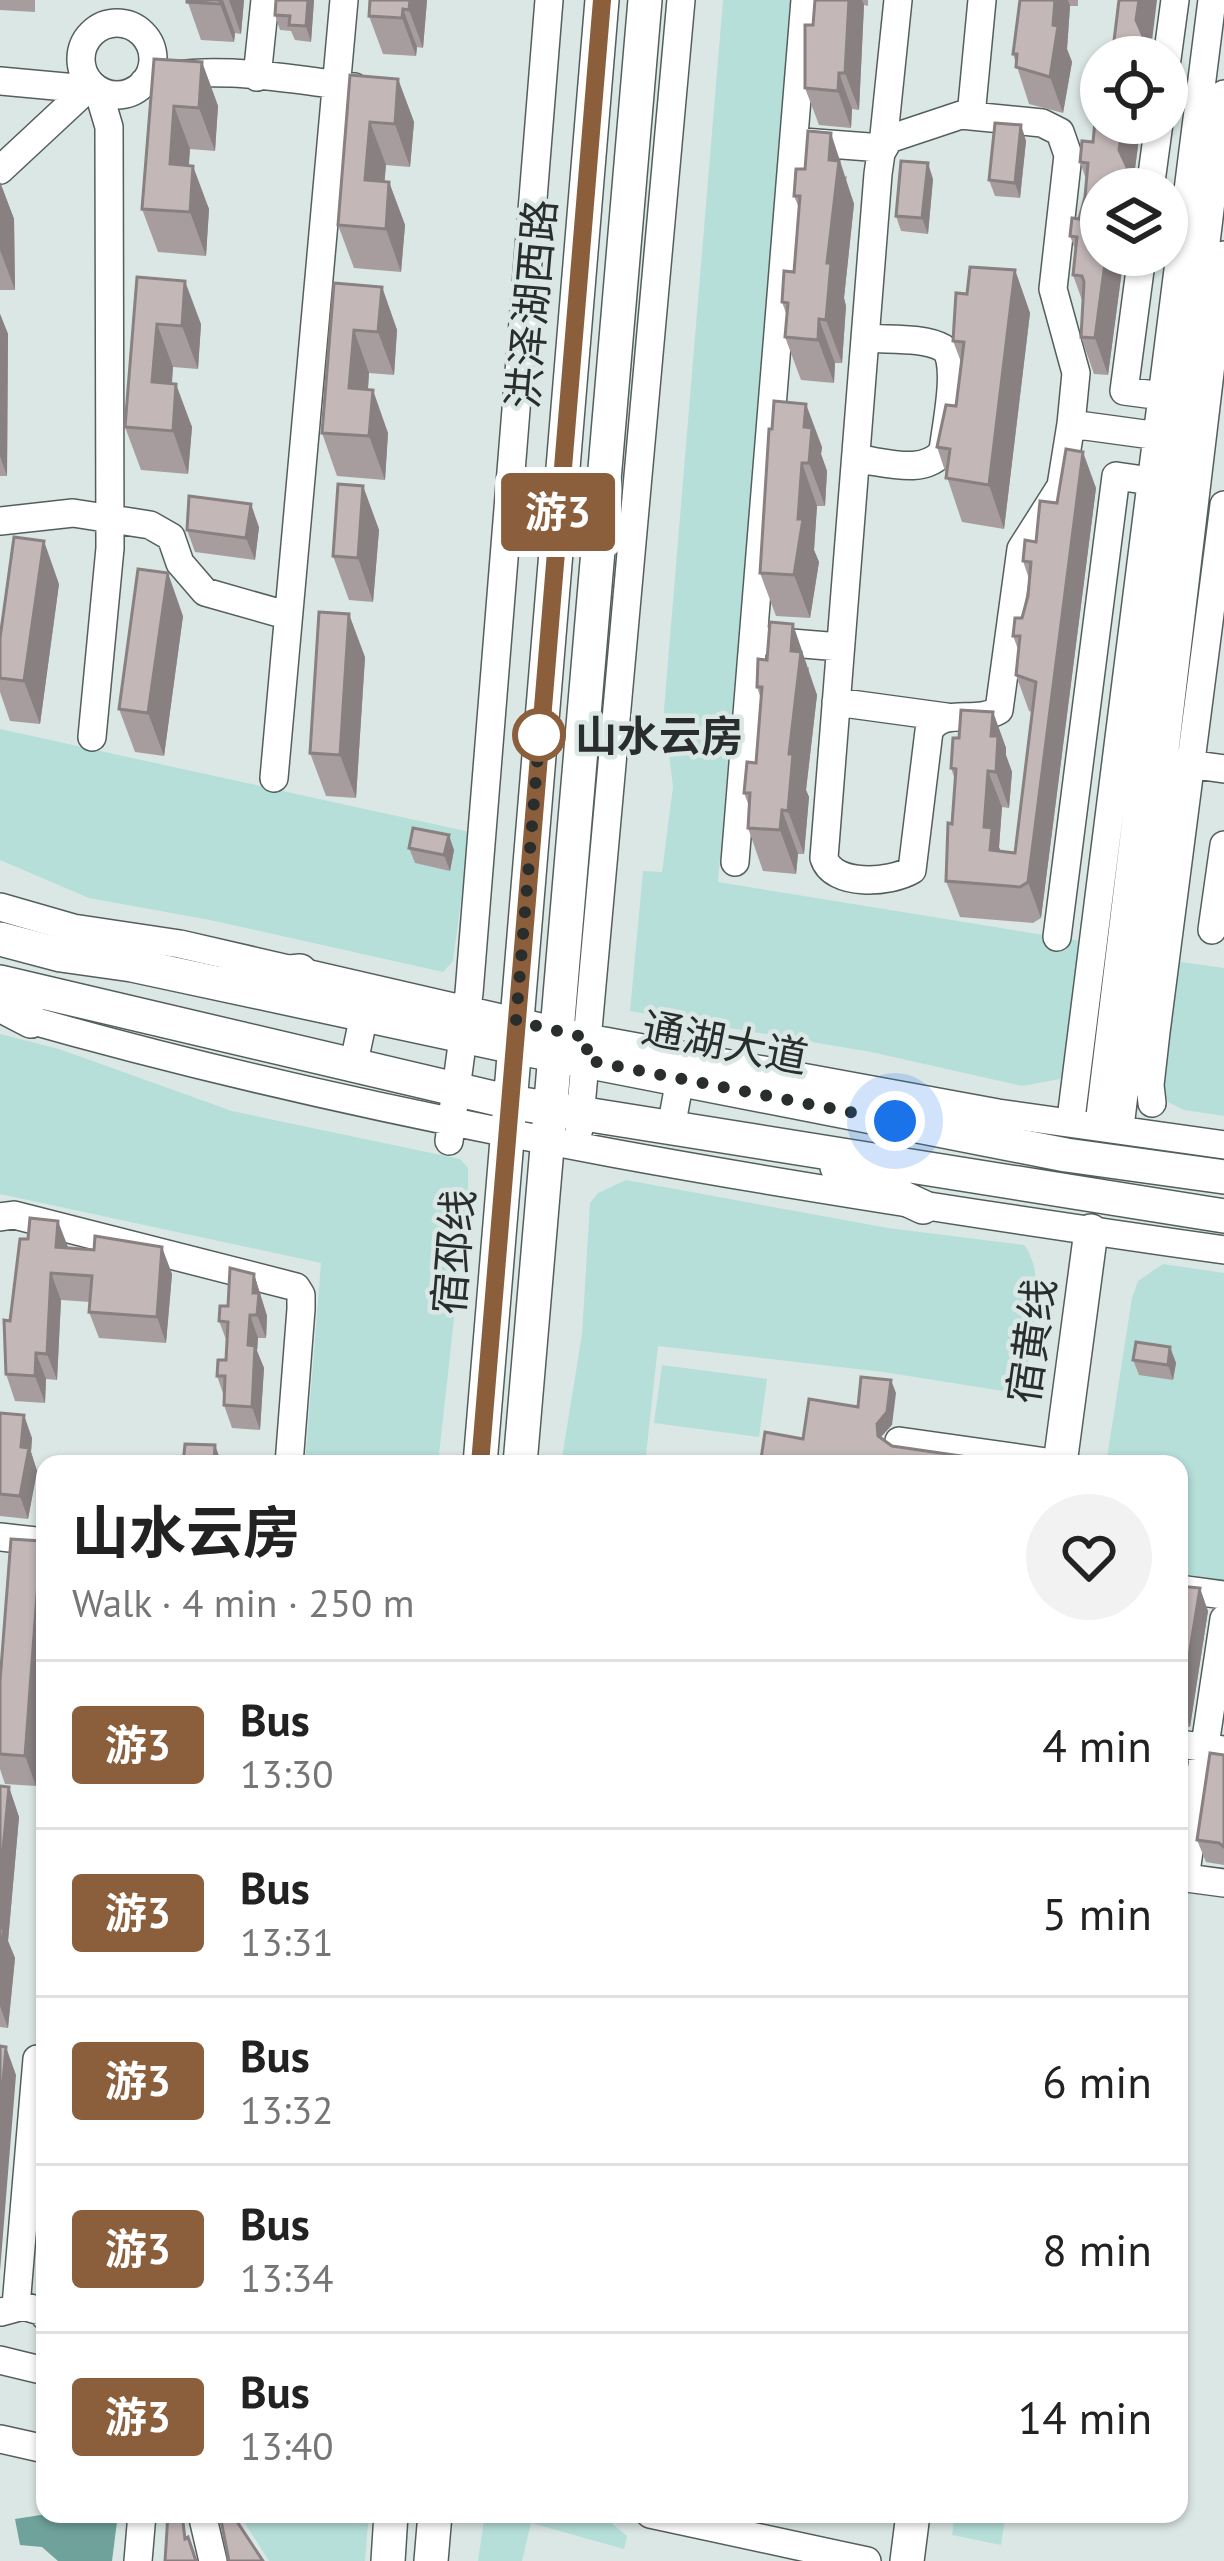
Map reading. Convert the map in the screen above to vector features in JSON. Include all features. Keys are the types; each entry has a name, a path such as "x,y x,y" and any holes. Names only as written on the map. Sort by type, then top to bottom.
{"main road":[{"name":"洪泽湖西路","path":"572,1046 645,0"},
{"name":"洪泽湖西路","path":"515,1034 602,1"},
{"name":"通湖大道","path":"0,938 62,955 364,1015 465,1022 572,1046 680,1079 1066,1155 1224,1177"},
{"path":"205,981 300,971"},
{"path":"0,982 353,1067 452,1117 509,1117 568,1135 671,1128 797,1149 1094,1214 1224,1216"},
{"name":"宿邳线","path":"481,1455 515,1034"},
{"name":"宿邳线","path":"521,1455 568,1135 572,1046"},
{"path":"797,1149 923,1207"},
{"name":"宿黄线","path":"1061,1455 1094,1214"},
{"path":"388,2561 391,2523"},
{"path":"431,2561 434,2523"},
{"path":"907,2561 912,2523"}],"street":[{"path":"257,77 265,0"},
{"path":"274,778 344,0"},
{"path":"10,1013 165,1057 452,1117 465,1022 549,0"},
{"path":"681,0 572,1046 1224,1145"},
{"path":"735,862 805,0"},
{"path":"898,0 840,646 827,868 863,879 886,879 912,870 929,731 934,722 946,717"},
{"path":"970,116 982,0"},
{"path":"1170,36 1174,0"},
{"path":"1098,1115 1169,438 1213,136 1212,0"},
{"path":"92,737 110,548 109,127 81,62 86,40 104,13 125,24 137,14 152,59 144,82"},
{"path":"0,81 123,95 169,74 257,77 368,89"},
{"path":"0,170 93,90"},
{"path":"1098,1115 1151,481 1169,438 1162,396 1224,94"},
{"path":"836,703 946,717 985,718 998,710 1003,701 1021,549 1061,486 1076,374 1053,292 1067,148 1060,132 1042,123 961,115 889,139 883,146"},
{"path":"794,141 883,146"},
{"path":"1152,1103 1178,762 1170,712 1221,312 1224,255"},
{"path":"1139,276 1124,391 1162,396"},
{"path":"858,459 922,466 936,460 943,451 953,362 945,349 931,344 866,338"},
{"path":"1071,424 1169,438"},
{"path":"1058,937 1116,476 1151,481"},
{"path":"1098,1115 1178,762 1211,717 1224,505"},
{"path":"1,525 73,513 164,530 181,563 206,592 286,615"},
{"path":"753,640 840,646"},
{"path":"1170,712 1211,717"},
{"path":"1178,762 1224,769"},
{"path":"1212,930 1224,845"},
{"path":"0,907 74,928 180,944 300,971 465,1022"},
{"path":"353,1067 364,1015"},
{"path":"671,1128 680,1079"},
{"path":"568,1135 923,1207 1094,1214 1224,1250"},
{"path":"0,1216 36,1220 296,1287 301,1309 290,1455"},
{"path":"899,1441 971,1455"},
{"path":"0,1537 36,1541"},
{"path":"1188,1590 1224,1595"},
{"path":"1188,1838 1224,1619"},
{"path":"1188,1878 1224,1883"},
{"path":"0,2056 36,2060"},
{"path":"26,2312 36,2144"},
{"path":"0,2360 36,2364"},
{"path":"0,2439 36,2447"},
{"path":"138,2561 141,2523"},
{"path":"203,2523 214,2557"},
{"path":"706,2523 867,2561"}],"shaded area":[{"path":"723,0 793,0 718,882 1093,943 1074,1065 1060,1079 1022,1086 871,1052 630,1011 643,871 662,872 673,787 664,710"},
{"path":"0,729 470,832 453,961 443,972 89,898 0,860"},
{"path":"1174,961 1224,968 1224,1116 1184,1110 1168,1102 1160,1082"},
{"path":"0,1034 59,1049 232,1111 460,1159 468,1168 468,1192 439,1455 306,1455 321,1263 0,1194"},
{"path":"626,1180 888,1228 1024,1245 1032,1259 1036,1295 1023,1394 658,1346 646,1455 562,1455 582,1334 590,1203 598,1193"},
{"path":"1163,1264 1224,1273 1224,1588 1188,1583 1188,1455 1107,1455 1138,1281"},
{"path":"662,1365 767,1379 759,1437 654,1423"},
{"path":"36,2516 36,2523 117,2523 112,2561 58,2561 42,2547 20,2545 15,2519"},
{"path":"245,2523 368,2523 365,2561 269,2561"},
{"path":"484,2523 531,2523 522,2561 478,2561"},
{"path":"531,2523 611,2523 627,2536 624,2549"},
{"path":"954,2523 1004,2523 1001,2545 952,2535"}],"building":[{"path":"220,0 220,4 187,2"},
{"path":"276,0 308,0 306,26 289,25 290,16 275,15"},
{"path":"370,0 410,0 409,10 403,9 402,18 369,16"},
{"path":"815,0 849,0 845,73 839,73 838,91 805,88 805,25 813,25"},
{"path":"1020,0 1055,0 1053,25 1058,26 1050,77 1016,67 1017,54 1013,54"},
{"path":"1119,0 1139,0 1136,20 1143,36 1115,36"},
{"path":"154,59 202,62 199,108 174,106 170,164 193,166 190,212 142,209"},
{"path":"350,75 398,79 395,124 370,122 365,180 389,182 386,229 338,225"},
{"path":"995,123 1021,125 1015,183 989,180"},
{"path":"808,131 831,133 829,160 839,161 827,263 831,263 826,320 819,319 818,340 785,337 788,303 782,302 784,271 794,272 800,196 794,196 796,169 805,169"},
{"path":"1082,144 1120,144 1127,167 1088,168 1088,163 1080,162"},
{"path":"901,161 928,163 922,218 896,216"},
{"path":"1080,215 1080,276 1073,275 1077,237 1070,236 1072,218"},
{"path":"970,267 1015,270 989,485 946,478 950,449 937,447 946,405 956,406 964,342 953,341 956,293 967,294"},
{"path":"1082,276 1103,276 1095,338 1081,337"},
{"path":"137,277 185,281 182,326 157,324 152,382 176,384 173,431 125,427"},
{"path":"334,283 382,287 378,332 354,330 349,388 373,390 369,436 322,433"},
{"path":"774,401 806,404 804,427 812,428 809,463 802,463 798,519 803,519 794,575 760,573"},
{"path":"1066,449 1083,452 1028,882 1020,887 946,881 956,769 951,768 953,738 959,738 961,710 993,712 991,736 998,736 996,772 988,771 984,827 992,828 990,850 1015,853 1036,682 1016,675 1020,636 1013,636 1015,618 1022,618 1028,596 1031,562 1023,561 1025,540 1036,542 1040,501 1057,503"},
{"path":"338,484 363,486 358,558 333,556"},
{"path":"189,496 251,504 246,538 187,530"},
{"path":"14,537 44,541 24,681 0,678 0,638"},
{"path":"138,569 168,573 148,713 119,709"},
{"path":"319,612 349,614 340,755 310,753"},
{"path":"770,622 793,624 791,651 801,652 789,754 793,754 788,811 782,810 780,830 748,828 750,793 744,793 747,762 756,763 762,687 757,687 758,659 767,660"},
{"path":"413,828 449,835 444,855 409,848"},
{"path":"30,1218 58,1221 56,1247 94,1250 95,1236 162,1247 157,1317 89,1312 92,1276 51,1273 47,1354 36,1353 35,1376 6,1374 4,1320 10,1321 20,1239 28,1239"},
{"path":"230,1268 254,1274 253,1293 259,1293 257,1315 250,1315 248,1345 255,1346 252,1407 224,1405 225,1376 217,1376 218,1360 226,1360 228,1322 219,1321 220,1306 228,1306"},
{"path":"1136,1342 1170,1347 1168,1365 1133,1360"},
{"path":"861,1377 891,1380 887,1412 877,1424 878,1436 892,1446 954,1455 762,1455 765,1432 803,1439 809,1399 858,1407"},
{"path":"0,1413 24,1415 21,1447 29,1448 20,1496 0,1494"},
{"path":"185,1444 215,1445 214,1455 184,1455"},
{"path":"11,1539 36,1541 25,1756 0,1754 0,1681"},
{"path":"1188,1587 1200,1588 1188,1662"},
{"path":"1210,1753 1224,1755 1224,1847 1197,1840"},
{"path":"0,1786 9,1787 0,1881"},
{"path":"0,2046 6,2047 0,2117"},
{"path":"167,2523 183,2523 196,2561 165,2561"},
{"path":"222,2523 238,2523 263,2561 229,2561"}],"bus line":[{"name":"游3","path":"481,1455 602,0"}],"place":[{"name":"山水云房","path":"539,735"}],"route":[{"path":"539,735 541,716 516,1021 588,1038 586,1060 895,1121"}]}
